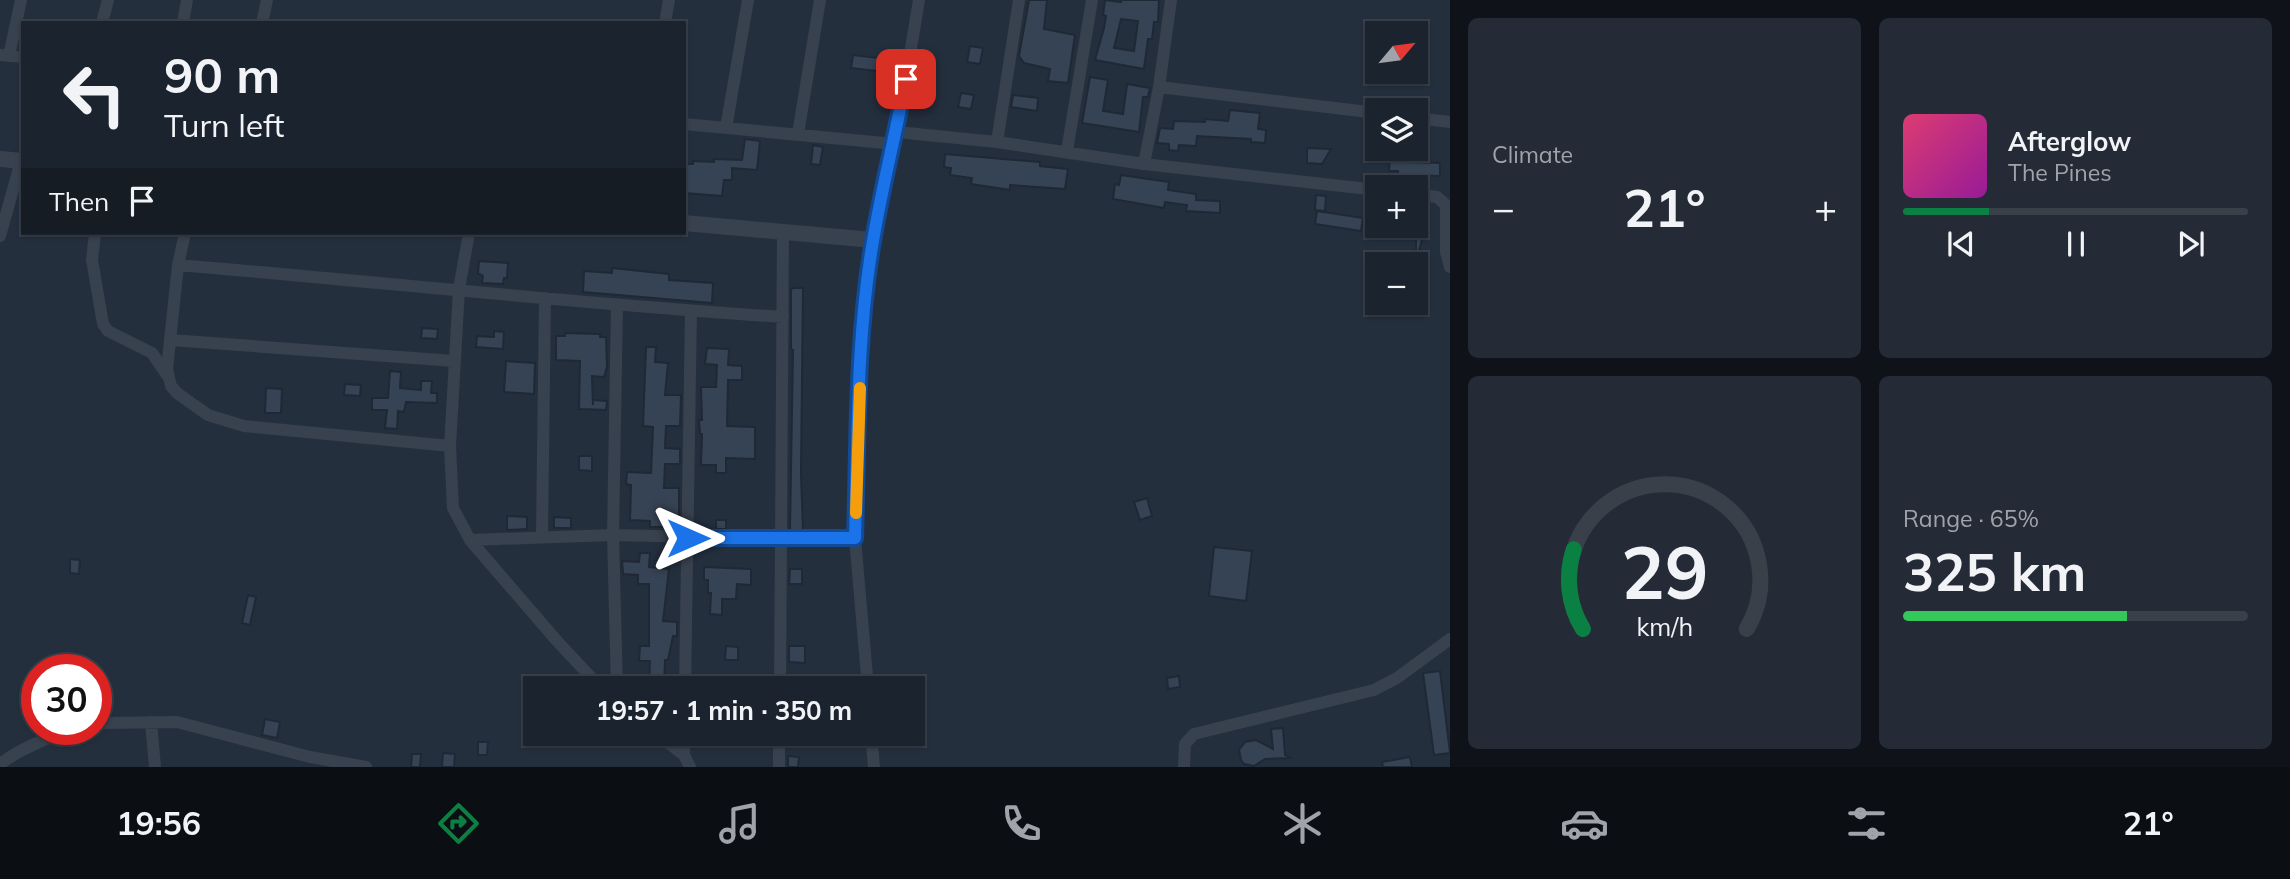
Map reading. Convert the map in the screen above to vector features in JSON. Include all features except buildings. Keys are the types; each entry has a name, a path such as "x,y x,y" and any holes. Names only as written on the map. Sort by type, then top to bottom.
{"street":[{"path":"11,56 21,0"},
{"path":"103,21 108,0"},
{"path":"183,21 187,0"},
{"path":"262,21 267,0"},
{"path":"665,21 669,0"},
{"path":"726,128 748,0"},
{"path":"798,134 820,0"},
{"path":"866,676 855,538 861,351 873,240 896,138 919,0"},
{"path":"997,142 1019,0"},
{"path":"1066,151 1092,0"},
{"path":"1143,164 1159,87 1171,0"},
{"path":"1159,87 1365,112"},
{"path":"1428,119 1450,122"},
{"path":"686,124 798,134 997,142 1143,164 1365,189"},
{"path":"0,159 21,161"},
{"path":"0,236 21,164"},
{"path":"1428,196 1437,197 1446,205 1446,253 1450,267"},
{"path":"686,223 873,240"},
{"path":"780,676 783,232"},
{"path":"95,235 92,260 103,324 108,331 152,353 177,393 208,415 244,426 450,446"},
{"path":"167,375 178,265 185,235"},
{"path":"469,235 459,289 454,361 450,446 453,508 470,540 590,676"},
{"path":"178,265 617,305 783,317"},
{"path":"542,536 545,298"},
{"path":"617,305 613,535 617,676"},
{"path":"685,676 691,311"},
{"path":"171,340 454,361"},
{"path":"470,540 613,535 855,538"},
{"path":"1184,767 1185,744 1194,734 1374,690 1397,678 1450,639"},
{"path":"151,722 155,767"},
{"path":"112,724 177,722 317,762 366,767"},
{"path":"0,764 30,745"},
{"path":"670,746 687,761"},
{"path":"779,746 779,767"},
{"path":"872,746 874,767"}],"slow traffic":[{"path":"856,513 860,388"}],"route":[{"path":"688,538 855,538 861,351 867,289 873,240 895,144 906,79"}]}
